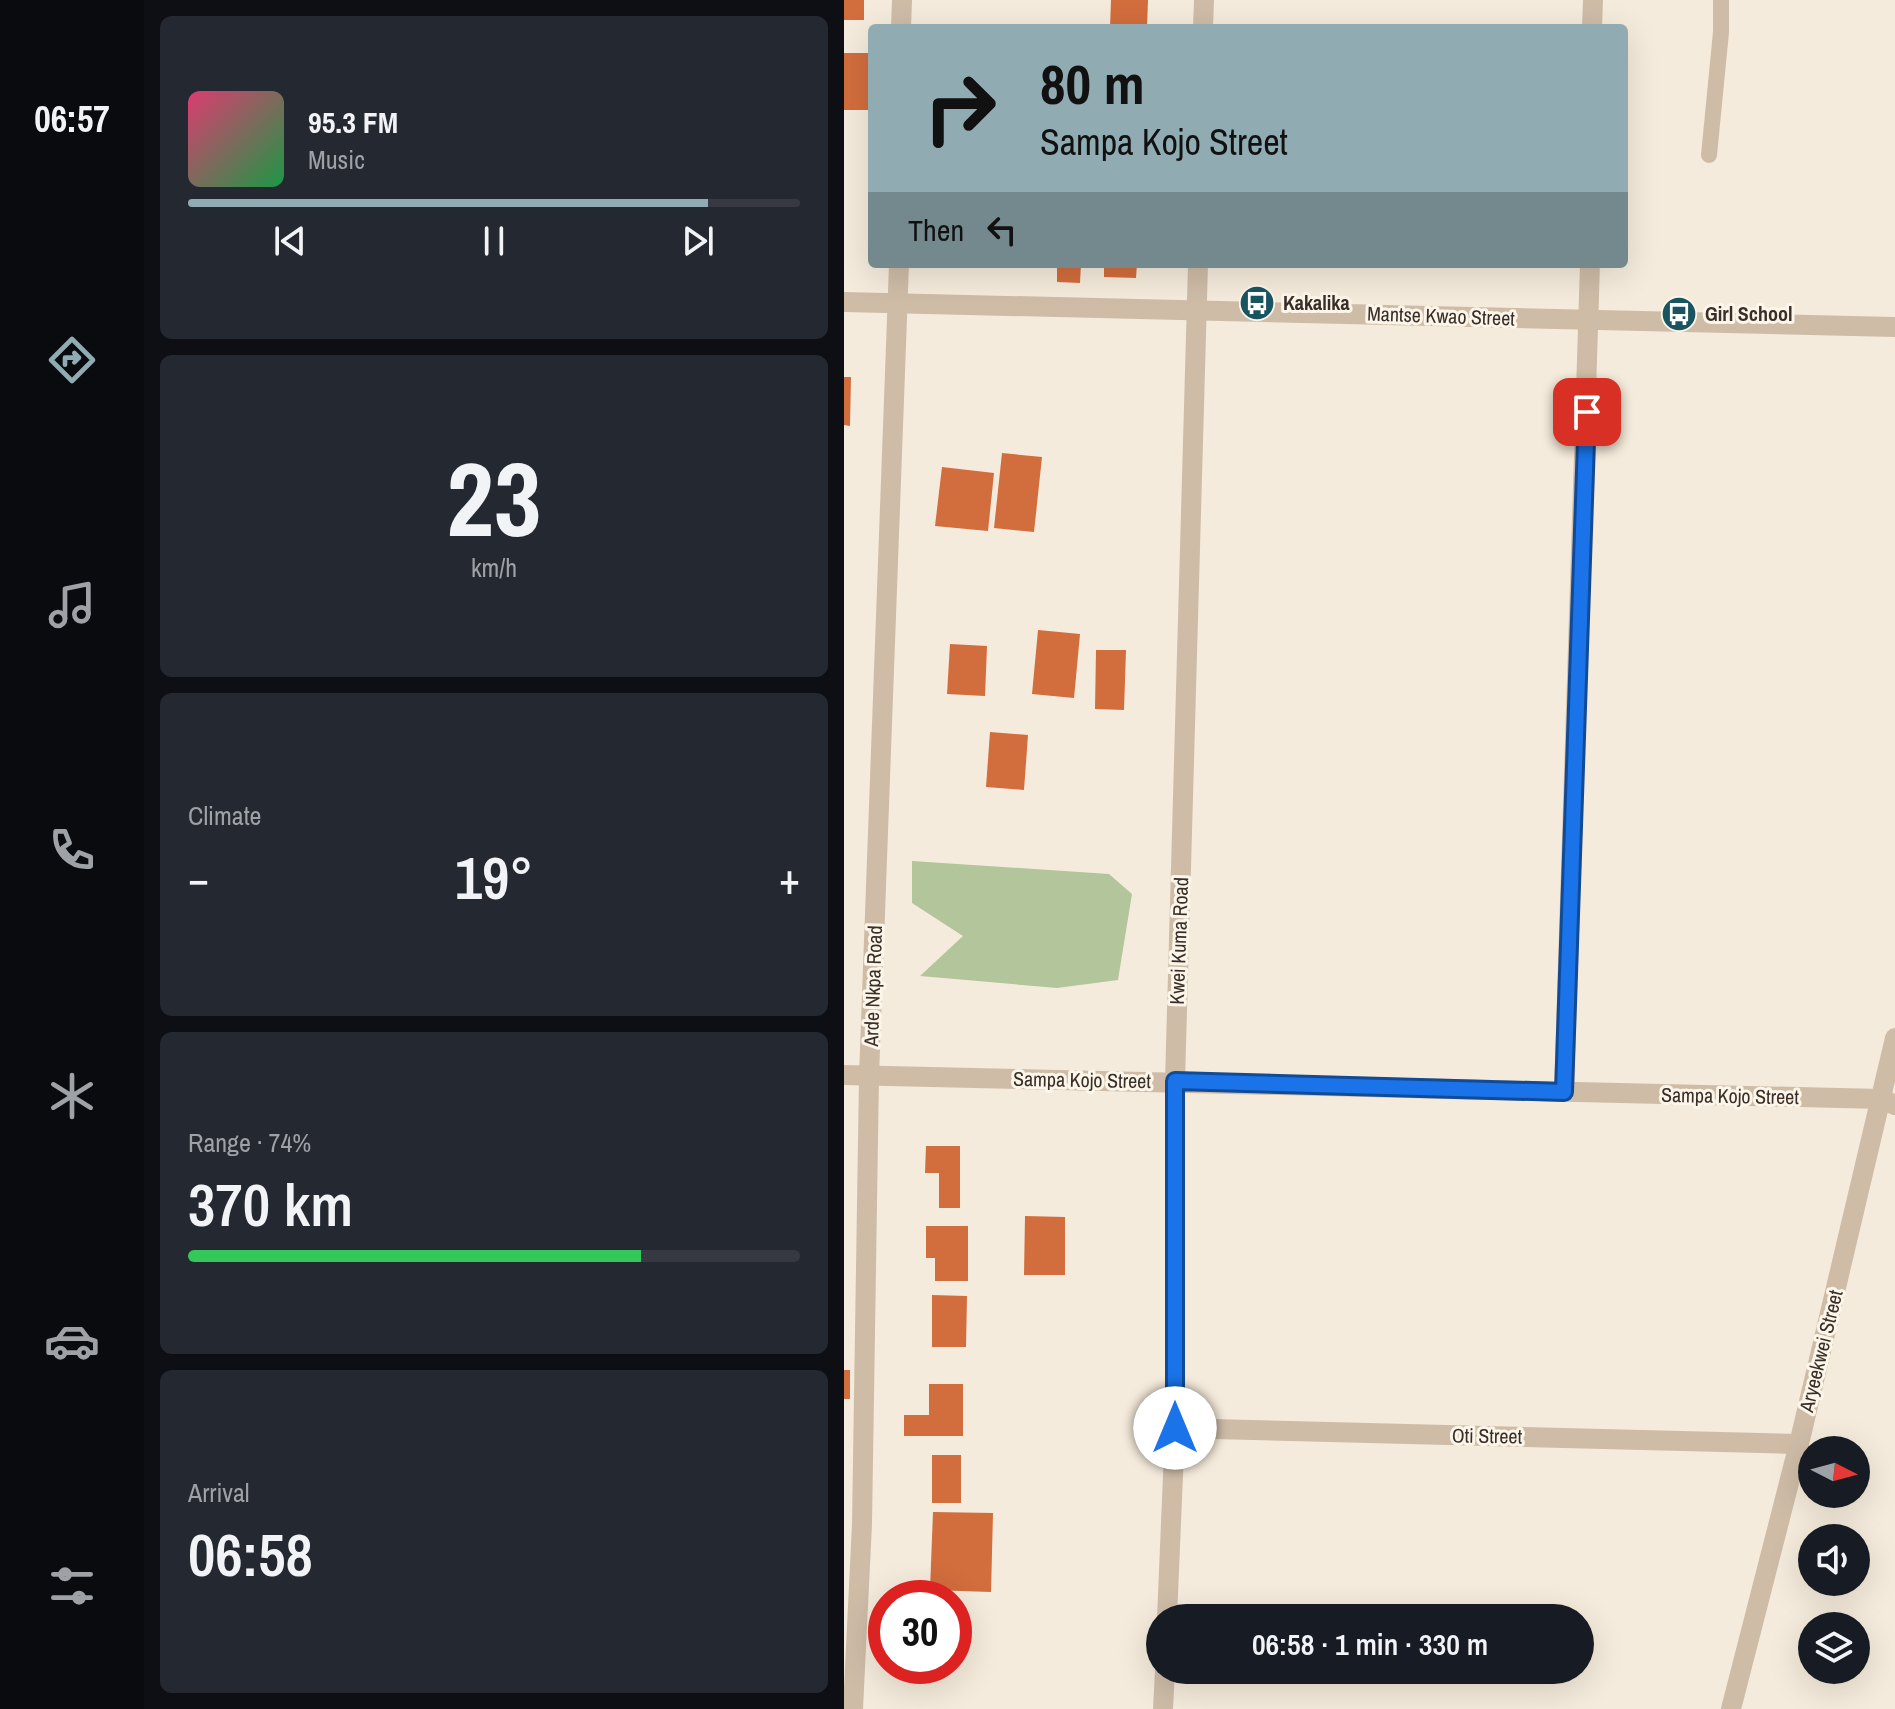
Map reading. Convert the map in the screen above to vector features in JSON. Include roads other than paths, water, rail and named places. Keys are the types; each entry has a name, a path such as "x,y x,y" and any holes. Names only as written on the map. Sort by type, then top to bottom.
{"street":[{"path":"901,24 902,0"},
{"path":"1203,24 1204,0"},
{"path":"1592,24 1593,0"},
{"name":"Arde Nkpa Road","path":"853,1709 851,1646 862,1524 869,1076 899,268"},
{"name":"Kwei Kuma Road","path":"1168,1604 1175,1428 1175,1081 1198,268"},
{"path":"1564,1092 1590,268"},
{"name":"Mantse Kwao Street","path":"844,302 1895,327"},
{"name":"Aryeekwei Street","path":"1801,1436 1888,1102 1895,1038"},
{"name":"Sampa Kojo Street","path":"844,1075 1175,1081 1888,1102"},
{"name":"Oti Street","path":"1175,1428 1798,1444"},
{"name":"Aryeekwei Street","path":"1731,1709 1798,1448"},
{"path":"1163,1709 1164,1684"}],"lane":[{"path":"1709,155 1721,32 1721,0"}],"place":[{"name":"Kakalika","path":"1257,303"},
{"name":"Girl School","path":"1679,314"}]}
